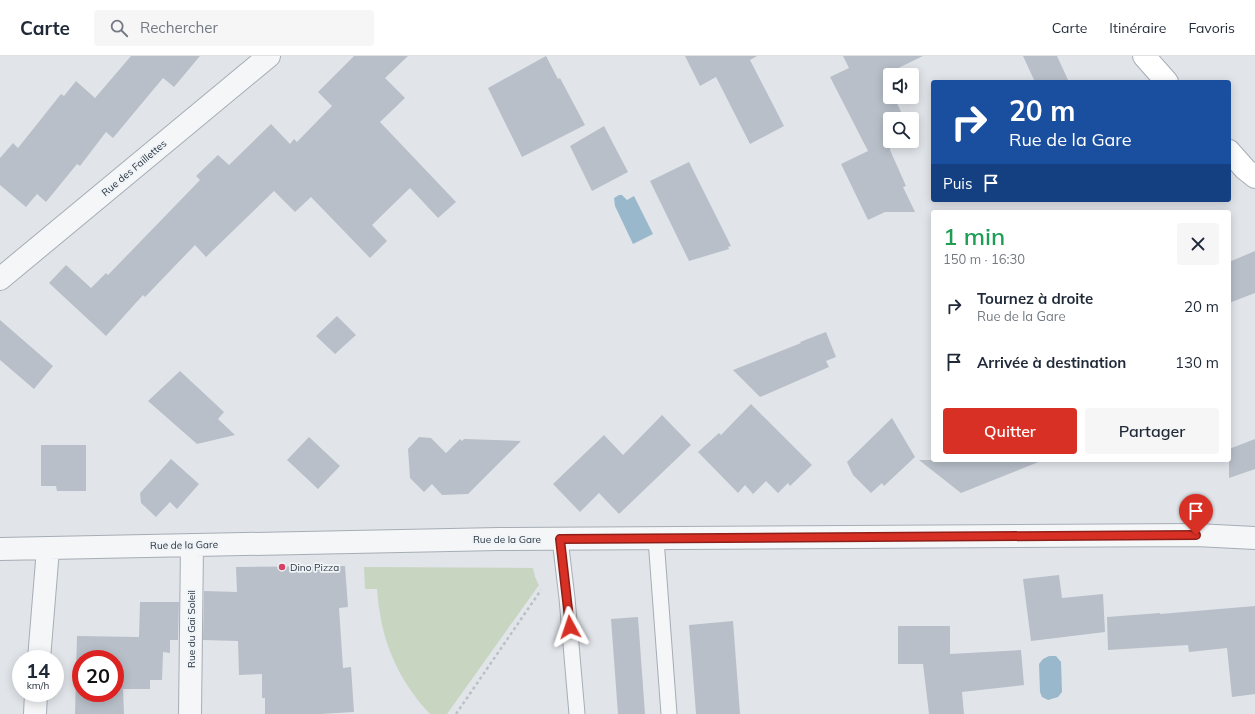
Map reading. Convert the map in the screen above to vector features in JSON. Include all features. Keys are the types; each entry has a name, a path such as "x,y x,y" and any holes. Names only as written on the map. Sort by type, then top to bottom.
{"main road":[{"path":"1144,56 1165,80"},
{"path":"1231,153 1245,169 1255,177"}],"street":[{"name":"Rue des Faillettes","path":"0,279 269,56"},
{"name":"Rue de la Gare","path":"0,549 560,539 1188,535 1255,538"},
{"name":"Rue du Gai Soleil","path":"190,714 192,545"},
{"path":"40,650 48,549"},
{"path":"34,714 35,702"}],"lane":[{"path":"560,539 577,714"},
{"path":"656,539 669,714"}],"path":[{"path":"456,714 542,589 563,567"}],"green space":[{"path":"364,567 533,568 539,585 447,714 430,714 404,680 391,654 386,641 377,589 365,589"}],"water":[{"path":"622,195 627,200 634,196 653,234 633,244 615,206 614,198"},
{"path":"1049,656 1056,656 1061,662 1062,692 1058,697 1048,700 1042,697 1040,692 1039,664 1043,659"}],"building":[{"path":"131,56 200,56 174,87 163,78 113,138 106,132 80,166 77,164 46,202 37,194 26,207 0,185 0,158 13,143 18,148 61,94 64,96 76,81 95,98"},
{"path":"354,56 408,56 385,78 405,98 380,122 456,202 438,218 410,188 372,225 387,241 370,258 311,197 295,212 274,191 206,257 195,245 145,297 143,295 106,336 49,283 66,265 91,288 106,273 108,275 200,180 196,176 218,155 229,165 271,124 290,144 294,139 297,142 332,106 318,92"},
{"path":"546,56 558,79 560,78 585,125 522,157 488,88"},
{"path":"685,56 757,56 750,60 784,126 750,144 716,77 700,86"},
{"path":"843,56 923,56 898,68 883,68 883,104 897,104 901,112 883,112 883,148 890,148 906,186 903,187 915,212 885,212 868,220 841,164 868,151 830,77 849,68"},
{"path":"1023,56 1057,56 1068,80 1034,80"},
{"path":"604,126 628,172 592,191 570,146"},
{"path":"689,162 731,246 728,247 729,249 689,261 650,181"},
{"path":"1255,251 1255,293 1231,302 1231,261"},
{"path":"337,316 356,335 335,354 316,336"},
{"path":"0,320 53,366 34,389 0,360"},
{"path":"826,332 836,357 826,361 829,367 760,397 733,370 801,343 800,342"},
{"path":"180,371 224,412 218,419 235,435 197,444 148,401"},
{"path":"751,404 812,465 790,486 788,483 778,493 766,481 753,494 745,485 738,493 698,452 719,433 721,435"},
{"path":"662,415 691,445 619,514 599,493 580,512 553,484 604,435 623,455"},
{"path":"892,418 915,457 884,486 882,483 871,493 853,475 847,462"},
{"path":"309,437 340,466 318,489 287,460"},
{"path":"419,437 431,438 446,453 460,439 462,441 464,439 521,441 468,494 442,495 432,484 424,492 410,478 408,449"},
{"path":"1255,439 1255,469 1229,478 1231,448"},
{"path":"41,445 86,445 86,491 57,491 56,486 41,486"},
{"path":"171,459 199,484 177,509 170,502 156,517 141,503 140,493"},
{"path":"919,460 931,460 931,462 1038,462 961,493"},
{"path":"345,566 348,607 339,608 343,668 351,667 354,712 320,714 265,714 265,698 262,698 262,674 239,675 238,641 203,640 204,591 237,592 236,567"},
{"path":"1059,575 1062,598 1103,594 1105,632 1031,641 1023,579"},
{"path":"140,602 179,602 178,640 170,640 170,653 163,652 162,680 150,680 150,689 124,689 124,650 77,650 77,636 139,637"},
{"path":"1255,606 1255,694 1232,697 1227,648 1189,652 1188,645 1108,650 1107,617"},
{"path":"638,617 645,714 618,714 611,619"},
{"path":"733,621 740,714 696,714 689,625"},
{"path":"898,626 950,626 950,654 1021,650 1024,685 962,692 964,714 929,714 923,664 898,664"},
{"path":"75,702 124,702 124,714 75,714"}],"place":[{"name":"Dino Pizza","path":"282,567"}],"route":[{"path":"570,627 560,539 1196,535"}]}
